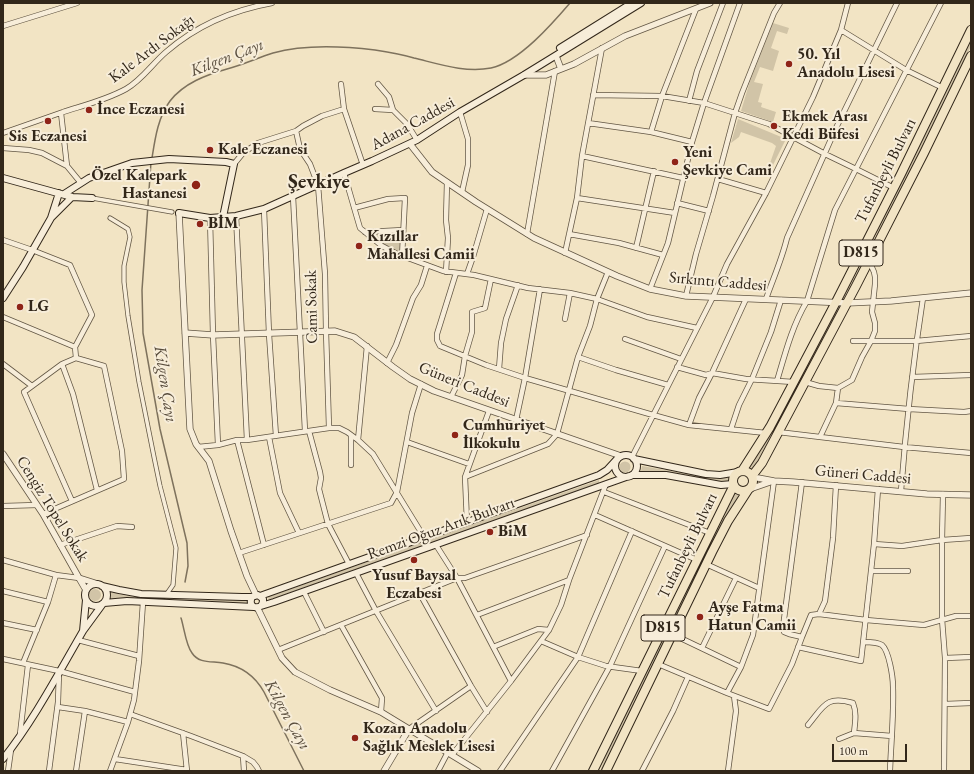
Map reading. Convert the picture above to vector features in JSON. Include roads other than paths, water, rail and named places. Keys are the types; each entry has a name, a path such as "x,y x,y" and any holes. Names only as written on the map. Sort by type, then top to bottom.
{"highway":[{"name":"Tufanbeyli Bulvarı","path":"749,490 740,491 736,489 733,479 766,433 794,382 894,188 971,30"},
{"name":"Tufanbeyli Bulvarı","path":"606,771 728,520 753,484 753,477 762,463 869,261 971,56"},
{"path":"740,471 748,472 753,477"},
{"name":"Tufanbeyli Bulvarı","path":"593,771 734,484"}],"main road":[{"path":"500,89 523,71 632,3"},
{"name":"Adana Caddesi","path":"179,213 210,218 236,216 264,209 344,172 410,144 460,112 556,56 641,3"},
{"path":"3,298 23,267 51,218 62,194 89,178 132,163 169,159 226,162 234,164 223,217"},
{"path":"3,178 72,197 92,198"},
{"path":"51,218 72,197"},
{"name":"Güneri Caddesi","path":"620,457 628,456 706,474 720,475 740,471"},
{"path":"620,457 615,465 617,472 622,476 666,475 722,485 734,484"},
{"name":"Remzi Oğuz Arık Bulvarı","path":"100,585 130,593 256,596 599,475 607,470 620,457"},
{"path":"631,476 637,466 633,458"},
{"name":"Remzi Oğuz Arık Bulvarı","path":"86,600 91,606 121,601 257,607 304,592 631,476"},
{"path":"3,759 11,750 33,717 83,631 107,597 104,588 100,585 91,585 86,590 83,631"},
{"path":"256,596 263,600 257,607 251,602 251,598 256,596"}],"street":[{"path":"3,26 77,3"},
{"name":"Kale Ardı Sokağı","path":"3,133 104,99 127,88 136,82 156,60 178,42 200,28 234,13 272,3"},
{"path":"524,75 546,75 574,64 625,36 710,3"},
{"path":"689,101 697,71 724,3"},
{"path":"650,289 668,243 692,142 704,103 740,3"},
{"path":"686,296 696,254 718,179 735,113 774,13 780,3"},
{"path":"633,458 652,415 713,297 727,264 766,193 813,97 841,30 848,3"},
{"path":"766,299 784,251 787,238 836,128 897,3"},
{"path":"777,381 793,329 800,312 807,301 835,210 941,3"},
{"path":"651,132 662,96 696,9"},
{"path":"841,30 906,70 943,88"},
{"path":"565,253 577,198 582,156 602,48"},
{"path":"527,234 558,70 556,56"},
{"path":"341,84 344,109 363,165"},
{"path":"378,84 389,97 393,110 407,124 417,140"},
{"path":"593,95 662,96 704,103 769,124 894,188"},
{"path":"234,164 243,153 258,143 296,131 322,116 344,109"},
{"path":"375,109 393,110"},
{"path":"460,112 468,139 468,165 462,192"},
{"path":"61,113 66,166"},
{"path":"588,123 651,132 692,142"},
{"name":"Cami Sokak","path":"296,131 300,149 310,164 318,185 325,274 329,428"},
{"name":"Sırkıntı Caddesi","path":"410,144 432,172 527,234 565,253 650,289 686,296 847,303 891,301 971,293"},
{"path":"3,148 36,151 42,153 66,166 81,183"},
{"path":"582,156 683,178"},
{"path":"344,172 360,228 382,246 402,257 446,272 474,275 528,288 570,293 597,299 648,317 697,328"},
{"path":"636,248 654,172"},
{"path":"718,179 766,193"},
{"path":"446,272 448,238 446,220 447,182"},
{"path":"292,196 299,333 307,431 320,472 321,478 319,489 328,524 349,564"},
{"path":"92,198 172,212"},
{"path":"354,208 388,199 405,198 402,257"},
{"path":"577,198 675,213"},
{"path":"677,203 708,211"},
{"path":"264,209 269,334 276,436"},
{"path":"467,274 487,209"},
{"path":"179,213 190,429 196,444 209,461 247,576 256,596"},
{"path":"236,216 247,440"},
{"path":"110,218 128,229 130,237 124,266 124,282 128,316 154,457 176,548 173,584 165,595"},
{"path":"210,218 218,445"},
{"path":"365,232 403,230"},
{"path":"569,234 619,243 663,254"},
{"path":"3,240 70,265 92,315 75,347 76,358"},
{"path":"805,382 820,386 838,388 852,380 862,357 872,341 875,330 872,312 875,277 869,261"},
{"path":"387,363 396,345 413,298 421,285 427,266"},
{"path":"465,477 548,444 558,434 578,357 590,326 597,299 608,272"},
{"path":"456,274 437,334 437,340 440,346 525,378 652,415 690,425 766,433"},
{"path":"451,397 462,375 465,356 472,332 472,312 485,308 491,279"},
{"path":"499,369 501,343 506,319 518,285"},
{"path":"516,420 525,378 540,289"},
{"path":"565,319 570,293"},
{"path":"901,491 904,447 916,340 923,298"},
{"path":"690,425 699,398 746,299"},
{"path":"730,429 771,332 781,300"},
{"path":"3,317 75,347"},
{"name":"Güneri Caddesi","path":"185,333 213,335 335,331 359,339 387,363 434,391 620,457"},
{"path":"853,341 916,340 971,336"},
{"path":"625,339 681,359"},
{"path":"358,440 367,346"},
{"path":"578,357 668,385"},
{"path":"43,514 72,502 97,490 124,479 122,452 104,366 76,358 62,364 24,392 72,502"},
{"path":"3,364 32,386"},
{"path":"62,364 73,394 97,490"},
{"path":"677,367 706,374 712,373 752,379 794,382"},
{"path":"912,378 971,375"},
{"path":"239,553 391,503 397,492 412,413 421,384"},
{"path":"820,437 836,403 838,388"},
{"path":"836,403 909,409 964,412 971,411"},
{"path":"467,522 465,477 489,410"},
{"path":"198,447 218,445 237,440 339,428 352,435 373,454 424,537"},
{"path":"778,432 904,447 971,453"},
{"path":"351,465 352,435"},
{"path":"269,437 280,493 299,533"},
{"path":"237,440 264,544"},
{"path":"407,442 469,464"},
{"name":"Cengiz Topel Sokak","path":"3,454 43,514 86,590"},
{"name":"Güneri Caddesi","path":"753,477 774,481 971,495"},
{"path":"727,694 741,667 753,635 774,481 749,490"},
{"path":"802,482 783,627 784,632 802,637"},
{"path":"438,771 450,754 511,681 549,630 561,605 569,580 606,484"},
{"path":"819,614 825,601 833,538 836,485"},
{"path":"798,647 861,661 874,544 878,489"},
{"path":"604,492 710,533"},
{"path":"943,494 942,620 945,658 944,771"},
{"path":"3,506 37,505"},
{"path":"594,514 696,560"},
{"path":"60,545 117,526 132,527"},
{"path":"500,771 578,657 632,531"},
{"path":"278,650 457,578 465,578 586,535"},
{"path":"874,544 902,546 942,540 971,538"},
{"path":"436,545 457,578 511,681"},
{"path":"552,771 610,666 665,546"},
{"path":"3,560 56,576 79,578"},
{"path":"706,564 759,588"},
{"path":"871,570 908,571"},
{"path":"356,573 376,611 436,711"},
{"path":"23,663 48,602 56,576"},
{"name":"Cengiz Topel Sokak","path":"79,578 100,585"},
{"path":"702,648 736,578"},
{"path":"477,616 569,580"},
{"path":"3,591 48,602"},
{"path":"304,592 324,632"},
{"path":"420,594 486,712"},
{"path":"110,771 128,722 134,700 143,602"},
{"path":"257,607 282,658 295,672 330,690 381,712 478,771"},
{"path":"658,664 727,694 769,709 792,664 811,615 819,614 866,620 924,624 956,616 971,616"},
{"path":"3,623 37,630"},
{"path":"341,625 382,698 381,712"},
{"path":"493,647 538,629 549,630"},
{"path":"672,634 741,667"},
{"path":"78,640 139,656"},
{"path":"540,641 578,657 610,666 642,671"},
{"path":"864,642 882,645 886,650 889,659 893,685 890,771"},
{"path":"945,658 971,657"},
{"path":"3,659 60,672 135,692"},
{"path":"20,736 28,665"},
{"path":"49,771 58,707 60,672"},
{"path":"642,771 673,711 688,677"},
{"path":"384,771 409,729 471,686"},
{"path":"728,771 736,711 734,696"},
{"path":"808,725 826,703 835,700 844,700 853,704 856,709 854,733"},
{"path":"945,704 971,703"},
{"path":"58,707 85,711 128,722"},
{"path":"76,771 85,711"},
{"path":"130,714 244,756 253,762 259,771"},
{"path":"115,759 187,770 183,733"},
{"path":"839,739 854,733 892,736"},
{"path":"8,771 11,750"},
{"path":"244,756 244,771"}],"waterway":[{"name":"Kilgen Çayı","path":"152,158 160,121 170,101 182,89 196,80 211,74 239,66 273,53 311,47 350,48 380,51 462,69 491,68 502,64 524,50 570,3"},
{"name":"Kilgen Çayı","path":"151,162 142,290 143,333 160,429 187,543 188,566 185,582"},
{"name":"Kilgen Çayı","path":"181,618 188,646 195,657 206,661 230,664 242,669 256,681 264,692 304,771"}],"place":[{"name":"50. Yıl Anadolu Lisesi","path":"789,64"},
{"name":"İnce Eczanesi","path":"89,110"},
{"name":"Sis Eczanesi","path":"48,121"},
{"name":"Ekmek Arası Kedi Büfesi","path":"774,126"},
{"name":"Kale Eczanesi","path":"210,150"},
{"name":"Yeni Şevkiye Cami","path":"675,162"},
{"name":"Özel Kalepark Hastanesi","path":"196,185"},
{"name":"BİM","path":"200,224"},
{"name":"Kızıllar Mahallesi Camii","path":"359,246"},
{"name":"LG","path":"20,307"},
{"name":"Cumhuriyet İlkokulu","path":"455,435"},
{"name":"BiM","path":"490,532"},
{"name":"Yusuf Baysal Eczabesi","path":"414,560"},
{"name":"Ayşe Fatma Hatun Camii","path":"700,617"},
{"name":"Kozan Anadolu Sağlık Meslek Lisesi","path":"355,738"}],"district":[{"name":"Şevkiye","path":"319,183"}]}
